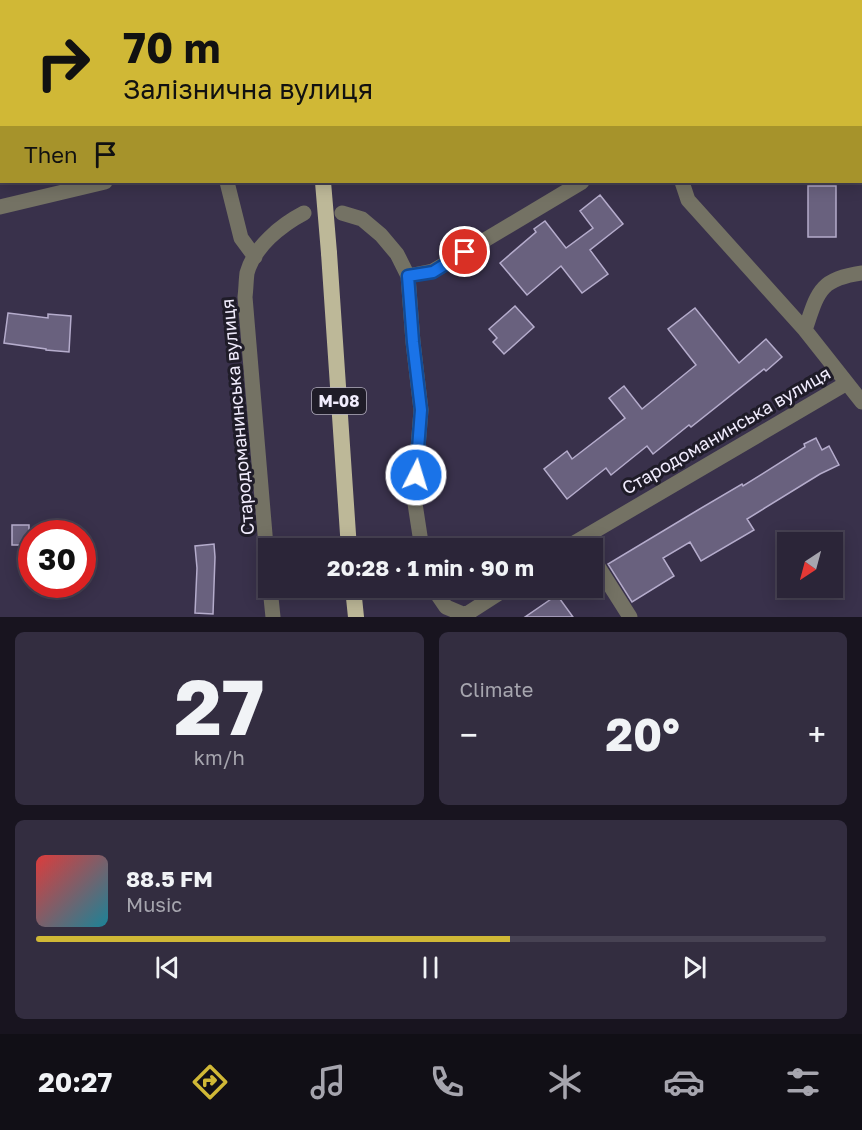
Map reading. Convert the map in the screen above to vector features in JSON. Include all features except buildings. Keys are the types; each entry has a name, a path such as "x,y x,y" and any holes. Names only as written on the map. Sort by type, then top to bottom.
{"highway":[{"name":"М-08","path":"323,183 348,538"},
{"path":"354,598 356,617"}],"street":[{"path":"0,207 101,183"},
{"path":"227,183 241,238 255,256"},
{"path":"408,276 433,272 580,183"},
{"path":"681,183 688,200 805,330 862,402"},
{"name":"Стародоманинська вулиця","path":"265,538 245,297 248,273 255,256 278,229 304,213"},
{"path":"342,213 362,219 381,235 398,254 408,276 421,410 414,497 420,538"},
{"path":"805,330 822,288 831,281 862,273"},
{"name":"Стародоманинська вулиця","path":"594,538 847,383"},
{"path":"603,574 630,617"},
{"path":"271,598 273,617"},
{"path":"440,598 446,608 464,616 492,598"}],"route":[{"path":"416,475 421,410 408,276 433,272 465,252"}]}
